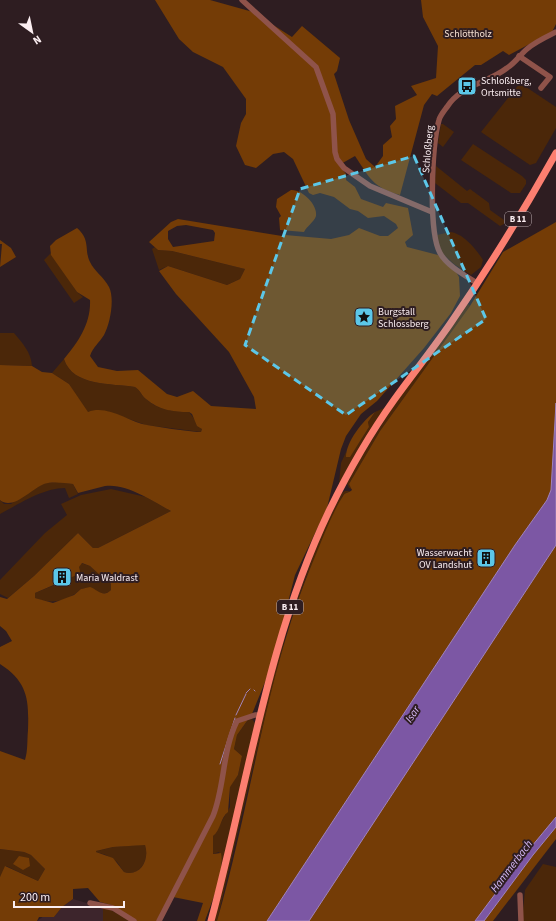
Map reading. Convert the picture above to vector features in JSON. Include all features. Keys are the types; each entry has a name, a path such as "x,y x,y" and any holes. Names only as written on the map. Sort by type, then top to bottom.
{"main road":[{"name":"B 11","path":"211,921 260,715 293,597 308,557 330,509 376,428 478,284 532,197 556,154"}],"street":[{"path":"242,0 316,67 334,114 334,149 339,162 350,174 365,183 432,212"},
{"name":"Schloßberg","path":"478,284 454,267 440,252 434,235 432,212 434,162 440,119 446,107 460,93 472,86 491,79 509,67 528,48 556,32"},
{"path":"519,56 550,77 541,88"},
{"path":"159,921 213,816 217,805 226,752 237,721 255,715 260,715"},
{"path":"520,895 521,921"},
{"path":"90,903 113,908 134,921"}],"highlighted area":[{"path":"414,156 486,319 346,415 245,345 300,189"}],"shaded area":[{"path":"520,83 556,107 556,128 536,163 530,165 481,132"},
{"path":"441,124 454,132 443,147 438,143"},
{"path":"473,144 526,180 526,184 520,193 511,193 461,160"},
{"path":"436,166 467,191 470,189 489,203 490,210 504,220 504,224 500,226 468,203 461,203 435,183"},
{"path":"450,232 464,238 477,251 483,260 481,267 471,275 454,264 441,252 437,235"},
{"path":"155,247 158,250 172,251 245,269 240,279 227,285 168,266 159,270 152,249"},
{"path":"51,253 77,292 83,297 74,303 44,260"},
{"path":"468,304 470,306 380,431 349,484 352,489 349,488 347,483 361,457 396,402"},
{"path":"0,333 14,333 28,352 32,366 0,365"},
{"path":"64,359 69,368 76,375 84,379 105,384 135,387 148,401 159,407 189,412 202,429 201,432 146,425 106,411 86,412 69,384 52,373"},
{"path":"384,408 339,483 341,463 346,452 346,457 353,450 369,427 368,422 375,412"},
{"path":"59,482 73,484 78,494 69,498 65,488 48,491 31,497 0,514 0,500 4,504 11,504 34,488 46,483"},
{"path":"111,489 146,497 171,511 98,548 93,548 78,533 34,576 8,598 0,594 0,580 45,533 67,515 61,504 81,495"},
{"path":"345,491 350,491 343,495 305,580 287,630 217,921 214,921 277,654 320,537 342,493"},
{"path":"81,563 90,566 102,577 105,576 111,584 111,590 101,593 84,588 68,598 59,601 45,601 35,598 35,593 69,579"},
{"path":"252,719 255,723 224,860 222,863 219,852 213,854 213,836 230,807 230,786 238,775 242,756 234,749 237,735 248,720"},
{"path":"145,845 145,861 139,870 130,873 124,872 117,862 106,855 96,852 113,847"},
{"path":"0,849 24,852 31,855 45,869 38,881 6,866 0,877"},
{"path":"543,864 556,867 556,921 522,921 525,890"},
{"path":"73,899 90,904 104,905 103,921 37,921 44,916 54,917 62,907"},
{"path":"103,908 107,908 131,921 103,921"}],"green space":[{"name":"Schlöttholz","path":"155,0 210,0 253,12 292,37 302,26 340,58 337,71 334,74 349,120 366,159 375,167 383,156 383,145 392,137 390,126 396,119 395,106 417,95 411,86 436,78 438,46 423,17 421,0 556,0 556,24 552,32 509,55 503,51 481,65 475,65 437,96 432,94 424,105 400,195 383,189 377,185 368,176 355,156 339,165 346,174 346,180 355,187 361,199 383,207 386,203 408,208 413,235 405,242 407,247 438,255 455,270 459,277 460,296 451,313 424,348 377,401 361,414 346,436 341,449 327,508 295,575 275,653 265,682 252,714 237,735 234,749 242,756 238,775 230,787 228,812 223,817 218,831 213,836 213,854 221,853 222,860 217,887 205,921 197,921 203,903 173,897 161,921 137,921 112,905 100,902 88,888 73,889 73,899 62,907 54,917 39,917 37,921 0,921 0,877 5,866 38,881 45,869 31,855 24,852 0,849 0,751 25,760 27,749 28,710 25,692 21,685 9,671 0,664 0,647 12,641 6,631 0,626 0,597 7,599 34,576 78,533 93,548 98,548 171,511 131,490 122,487 105,486 78,493 73,484 58,482 44,484 11,503 5,503 0,500 0,365 32,366 42,372 52,373 69,384 88,412 103,410 147,425 166,428 197,432 201,432 202,429 197,426 192,414 189,412 177,412 156,406 146,399 135,387 94,382 76,375 69,368 64,359 75,345 83,331 90,308 90,300 77,292 51,255 50,246 56,240 77,228 86,241 88,258 111,292 112,305 108,325 104,335 90,356 98,367 117,371 138,370 167,394 177,397 193,391 211,406 256,409 254,397 229,352 176,294 159,271 168,266 227,285 240,279 245,269 172,251 158,250 149,242 171,222 178,219 282,236 331,239 349,235 359,228 380,236 388,236 398,228 396,224 384,216 368,218 358,211 350,209 334,197 320,193 313,195 309,193 293,159 284,152 273,154 256,168 245,165 236,146 241,123 246,114 246,99 223,67 193,52 179,39","holes":["186,225 213,230 215,233 214,241 173,247 168,239 168,231 177,226","82,563 90,566 102,577 105,576 111,584 111,590 105,593 100,593 90,587 81,589 74,595 53,603 35,598 35,593 79,574 79,567","145,845 145,861 139,870 130,873 124,872 113,858 96,852 113,847"]},
{"path":"291,190 300,192 308,198 316,212 315,218 304,232 280,230 279,218 281,216 276,207 277,199"},
{"path":"556,222 556,403 551,490 547,500 515,545 267,921 217,921 240,830 260,738 283,648 297,603 327,527 344,495 352,490 349,484 380,431 470,306 503,252"},
{"path":"0,240 11,248 16,257 0,267 2,244 0,244"},
{"path":"375,412 368,422 369,427 350,457 346,457 352,438 365,420"},
{"path":"556,545 556,817 522,858 475,921 309,921"},
{"path":"556,827 556,839 493,921 484,921 533,855"},
{"path":"19,856 29,858 30,866 23,870 13,864"}],"water":[{"name":"Isar","path":"556,403 556,545 309,921 267,921 515,545 547,500 551,490"},
{"path":"556,817 556,827 533,855 484,921 475,921 522,858"}],"waterway":[{"path":"246,693 250,689"},
{"path":"236,715 246,694"},
{"path":"220,764 235,718"}],"place":[{"name":"Schloßberg, Ortsmitte","path":"467,86"},
{"name":"Burgstall Schlossberg","path":"364,317"},
{"name":"Wasserwacht OV Landshut","path":"486,558"},
{"name":"Maria Waldrast","path":"62,577"}],"water label":[{"name":"Hammerbach","path":"511,866"}]}
